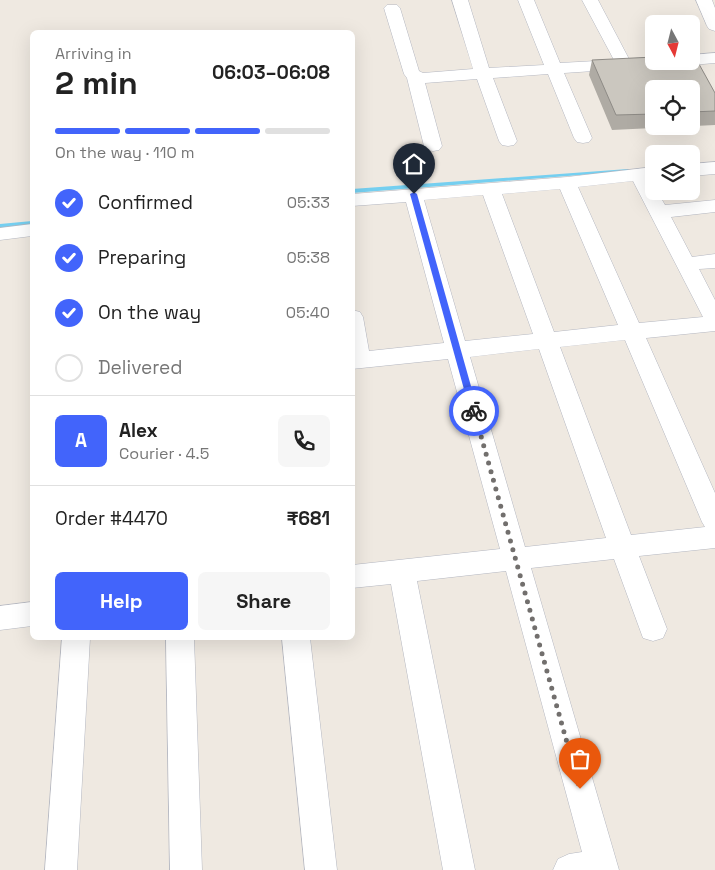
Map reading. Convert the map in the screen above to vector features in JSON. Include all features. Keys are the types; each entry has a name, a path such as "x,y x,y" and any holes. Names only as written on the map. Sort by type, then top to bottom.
{"street":[{"path":"460,0 483,74 508,141"},
{"path":"526,0 583,138"},
{"path":"590,0 624,64"},
{"path":"704,0 715,26"},
{"path":"392,8 412,74 415,77 433,146"},
{"path":"700,59 715,58"},
{"path":"415,77 645,63"},
{"path":"700,169 715,168"},
{"path":"355,200 567,183 645,174"},
{"path":"567,183 715,522"},
{"path":"490,188 653,629"},
{"path":"414,194 602,868 569,870"},
{"path":"356,361 715,321 658,212 654,200"},
{"path":"658,212 715,206"},
{"path":"0,234 30,230"},
{"path":"686,264 715,261"},
{"path":"355,577 715,537"},
{"path":"402,572 459,870"},
{"path":"0,618 30,614"},
{"path":"61,870 76,640"},
{"path":"180,640 186,870"},
{"path":"296,640 320,870"}],"building":[{"path":"645,57 645,70 700,70 700,66 715,93 715,111 700,112 700,80 645,80 645,114 616,115 592,60"}],"waterway":[{"path":"355,191 628,170"},
{"path":"0,226 30,223"}],"way so far":[{"path":"474,411 580,789"}],"route":[{"path":"414,194 474,411"}]}
